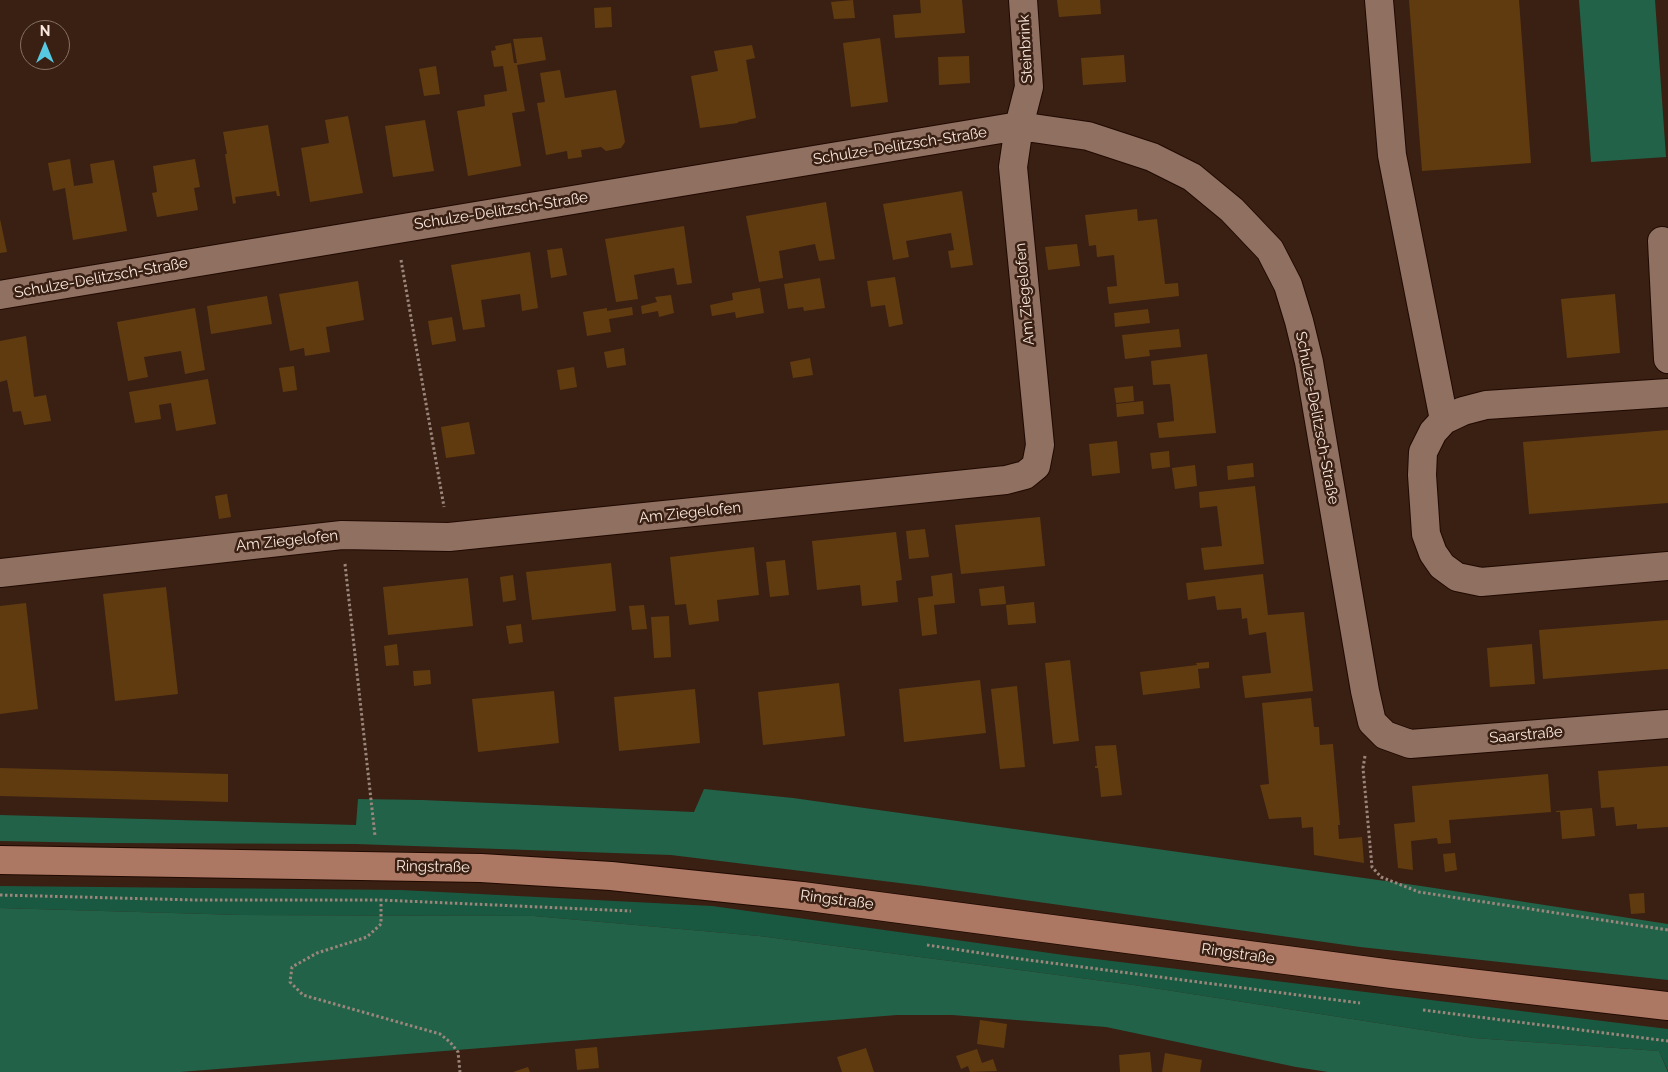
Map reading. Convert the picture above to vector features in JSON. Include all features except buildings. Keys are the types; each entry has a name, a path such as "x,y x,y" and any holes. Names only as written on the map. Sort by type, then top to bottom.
{"main road":[{"name":"Ringstraße","path":"0,860 481,868 611,876 802,896 1392,974 1668,1006"}],"street":[{"name":"Steinbrink","path":"1019,126 1029,87 1023,0"},
{"path":"1379,0 1392,156 1444,420"},
{"name":"Schulze-Delitzsch-Straße","path":"0,295 1019,126 1088,136 1152,157 1192,178 1232,210 1270,250 1288,285 1309,362 1365,691 1379,729"},
{"name":"Am Ziegelofen","path":"0,573 342,535 449,537 1006,480 1025,474 1036,466 1040,445 1013,167 1019,126"},
{"path":"1662,241 1668,359"},
{"path":"1668,393 1486,406 1463,411 1444,420 1433,432 1423,452 1422,475 1426,534 1433,553 1442,566 1457,576 1481,582 1668,566"},
{"name":"Saarstraße","path":"1379,729 1410,744 1668,724"}],"path":[{"path":"396,229 449,537"},
{"path":"342,535 378,866 381,900 380,924 367,937 317,953 292,967 290,982 303,995 440,1034 458,1052 460,1072"},
{"path":"1379,729 1363,768 1372,867 1381,877 1420,892 1668,930"},
{"path":"0,895 196,900 381,900 636,911"},
{"path":"925,945 1369,1004"},
{"path":"1418,1010 1668,1041"}],"green space":[{"path":"1579,0 1655,0 1666,157 1591,162"},
{"path":"704,789 793,798 1421,886 1668,924 1668,980 1360,947 924,886 671,855 356,844 0,841 0,815 356,825 358,799 694,812"},
{"path":"0,886 401,890 712,906 1071,956 1668,1029 1668,1071 1659,1051 1474,1038 1134,985 759,936 534,916 241,915 0,908"},
{"path":"0,908 241,915 534,916 759,936 1134,985 1474,1038 1659,1051 1668,1072 1328,1072 1106,1027 952,1015 897,1015 180,1072 0,1072"}]}
